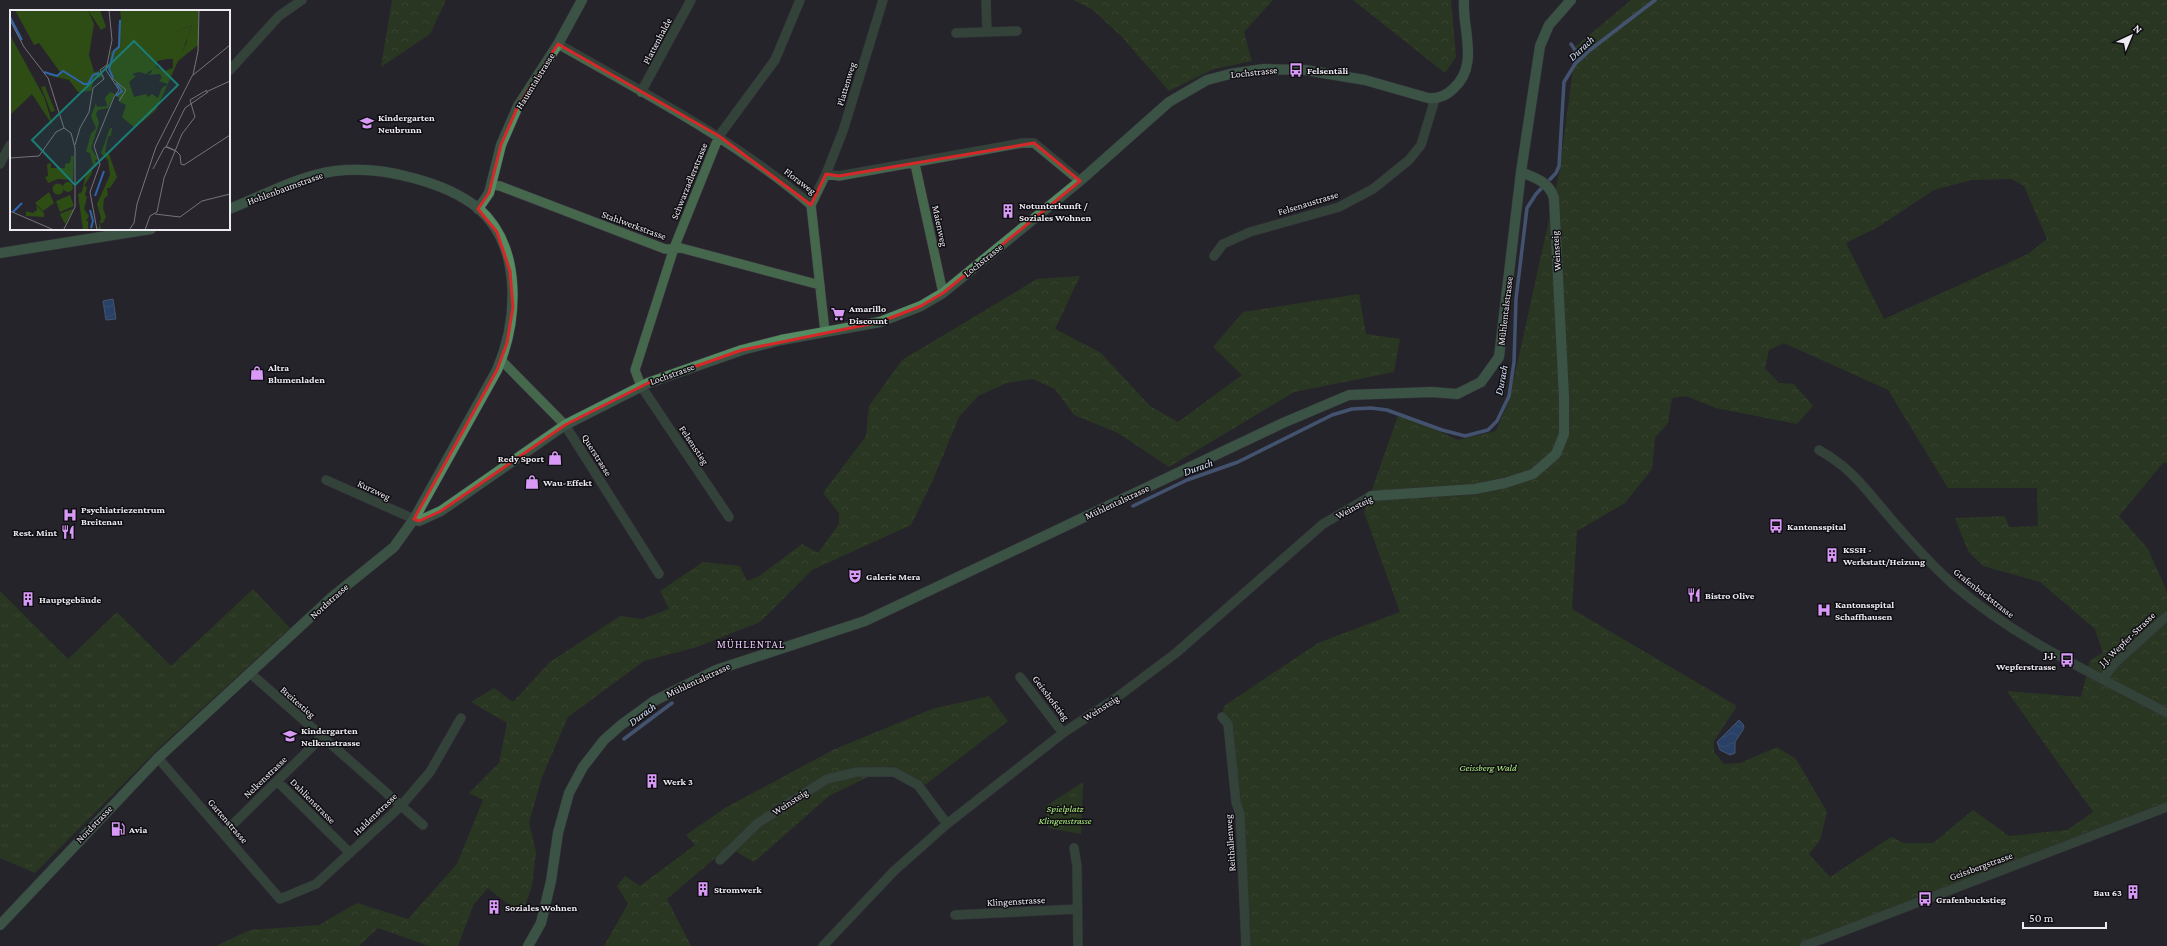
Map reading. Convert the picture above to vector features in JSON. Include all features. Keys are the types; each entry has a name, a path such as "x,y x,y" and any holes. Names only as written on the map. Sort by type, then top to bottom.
{"street":[{"path":"230,70 279,16 302,0"},
{"name":"Hauentalstrasse","path":"478,209 485,201 491,185 501,145 518,106 558,44 582,0"},
{"name":"Plattenhalde","path":"641,92 691,0"},
{"name":"Schwarzadlerstrasse","path":"641,386 635,370 674,248 719,136 775,60 800,0"},
{"name":"Plattenweg","path":"826,174 843,131 883,0"},
{"path":"986,0 987,32"},
{"path":"1435,99 1444,96 1459,84 1467,68 1469,53 1464,0"},
{"name":"Mühlentalstrasse","path":"528,946 541,923 551,881 558,833 569,793 582,767 604,740 621,724 654,701 716,670 865,621 1283,423 1349,395 1432,392 1457,394 1482,382 1499,357 1522,172 1540,46 1549,24 1571,0"},
{"path":"956,33 1017,31"},
{"name":"Floraweg","path":"558,44 719,136 811,205 826,174"},
{"name":"Lochstrasse","path":"414,519 418,521 441,511 565,425 641,386 742,350 880,322 921,306 943,293 1080,181 1169,102 1207,80 1230,74 1264,69 1305,70 1343,75 1435,99"},
{"name":"Felsenaustrasse","path":"1214,256 1223,244 1250,232 1339,207 1373,189 1408,160 1422,145 1435,99"},
{"path":"826,174 839,176 915,164 1022,143 1034,143 1080,181"},
{"path":"0,164 10,145"},
{"name":"Maienweg","path":"915,164 943,293"},
{"name":"Hohlenbaumstrasse","path":"230,209 318,175 355,170 405,176 432,183 457,195 478,209"},
{"name":"Weinsteig","path":"823,946 894,871 947,824 1063,733 1116,698 1176,653 1323,524 1371,496 1475,489 1504,483 1533,474 1556,454 1564,434 1564,398 1554,198 1551,188 1540,179 1522,172"},
{"name":"Stahlwerkstrasse","path":"491,185 500,186 666,249 681,248 820,285"},
{"path":"811,205 825,332"},
{"name":"Nordstrasse","path":"0,925 158,758 331,598 394,547 414,519 501,360 507,343 512,308 510,271 504,247 497,232 478,209"},
{"path":"0,253 105,233 140,230"},
{"name":"Querstrasse","path":"501,360 565,425 659,574"},
{"name":"Felsenstieg","path":"641,386 729,516"},
{"name":"Grafenbuckstrasse","path":"1819,450 1835,459 1853,474 1906,536 1954,585 2020,634 2167,712"},
{"name":"Kurzweg","path":"326,480 414,519"},
{"name":"J.J. Wepfer-Strasse","path":"2103,679 2114,664 2167,616"},
{"name":"Breitestieg","path":"250,673 423,825"},
{"name":"Geisshofstieg","path":"1020,677 1063,733"},
{"name":"Reithallenweg","path":"1222,717 1228,724 1236,802 1240,814 1246,946"},
{"name":"Haldenstrasse","path":"280,899 316,884 401,806 430,772 461,718"},
{"name":"Nelkenstrasse","path":"224,833 322,737"},
{"name":"Gartenstrasse","path":"158,758 280,899"},
{"name":"Weinsteig","path":"720,860 758,823 826,779 857,772 894,772 918,785 947,824"},
{"name":"Dahlienstrasse","path":"278,781 350,853"},
{"name":"Geissbergstrasse","path":"1804,946 2167,807"},
{"path":"1074,848 1077,866 1078,946"},
{"name":"Klingenstrasse","path":"955,915 1078,909"}],"highlighted area":[{"path":"558,44 719,136 811,205 826,174 839,176 1034,143 1080,181 943,293 921,306 880,322 742,350 648,383 565,425 441,511 419,521 414,519 497,370 507,343 513,307 510,271 497,232 478,209 489,193 501,145 518,106"}],"green space":[{"path":"392,0 446,0 430,34 381,67"},
{"path":"1073,0 1273,0 1244,32 1252,61 1214,69 1169,91 1122,37 1092,9"},
{"path":"1353,0 1451,0 1456,57 1445,73"},
{"name":"Geissberg Wald","path":"1631,0 2167,0 2167,463 2163,463 2119,516 2148,549 2167,592 2167,807 1804,946 1246,946 1240,814 1222,717 1224,706 1318,643 1400,612 1364,512 1399,413 1458,440 1496,431 1509,401 1559,174 1576,46","holes":["2011,179 2024,186 2047,239 2028,254 1884,319 1846,243 1878,227 1934,190 1972,180","1784,343 1888,390 1948,488 2037,488 2038,526 2009,527 2005,516 1955,518 1968,551 1983,566 2040,582 2095,629 2103,653 2090,660 2081,697 2007,691 2093,812 2067,830 2009,836 1973,810 1933,843 1904,843 1891,837 1830,877 1809,854 1820,840 1827,812 1796,759 1777,747 1740,763 1724,764 1714,752 1714,741 1737,706 1572,609 1577,531 1625,503 1652,469 1655,438 1668,423 1672,398 1686,396 1716,408 1797,424 1813,406 1794,384 1779,383 1765,368 1769,350"]},
{"path":"1080,276 1055,329 1101,353 1150,406 1178,422 1242,375 1213,347 1243,312 1359,294 1366,334 1400,339 1394,372 1294,392 1169,467 1118,433 1074,415 1055,389 1033,379 1007,383 978,396 959,417 932,482 911,525 812,570 760,622 697,647 644,661 568,717 542,777 529,822 536,853 532,885 523,912 517,911 488,888 474,904 458,946 429,946 378,928 359,946 216,946 250,930 319,925 357,903 408,919 457,864 483,800 469,793 499,763 507,723 471,702 494,688 513,702 550,662 620,616 642,619 669,609 660,591 703,562 740,566 747,581 758,577 802,544 818,553 839,524 839,513 823,493 866,436 869,406 902,360 1037,279"},
{"path":"253,589 290,628 158,749 35,873 0,858 0,591 68,659 117,612 171,666"},
{"path":"989,696 1008,721 925,785 890,766 829,796 754,862 728,847 667,899 691,946 604,946 628,904 617,886 625,876 640,886 695,845 686,835 725,808 835,749 932,709"},
{"name":"Spielplatz Klingenstrasse","path":"1083,782 1081,834 1048,828 1046,806"}],"water":[{"path":"113,299 116,319 106,320 103,301"},
{"path":"1739,720 1743,724 1744,728 1735,742 1735,753 1730,755 1720,750 1717,742"}],"waterway":[{"name":"Durach","path":"1133,506 1187,480 1238,462 1332,415 1352,409 1371,408 1387,410 1442,430 1465,436 1488,430 1497,421 1509,396 1514,362 1516,299 1527,208 1536,194 1556,173 1559,166 1564,82 1575,64 1590,50 1655,0"},
{"path":"1571,44 1575,50 1575,64"},
{"name":"Durach","path":"624,739 672,703"}],"place":[{"name":"Felsentäli","path":"1296,70"},
{"name":"Kindergarten Neubrunn","path":"367,123"},
{"name":"Notunterkunft / Soziales Wohnen","path":"1008,211"},
{"name":"Amarillo Discount","path":"838,314"},
{"name":"Altra Blumenladen","path":"257,373"},
{"name":"Redy Sport","path":"555,458"},
{"name":"Wau-Effekt","path":"532,482"},
{"name":"Psychiatriezentrum Breitenau","path":"70,515"},
{"name":"Kantonsspital","path":"1776,526"},
{"name":"Rest. Mint","path":"68,532"},
{"name":"KSSH - Werkstatt/Heizung","path":"1832,555"},
{"name":"Galerie Mera","path":"855,576"},
{"name":"Bistro Olive","path":"1694,595"},
{"name":"Hauptgebäude","path":"28,599"},
{"name":"Kantonsspital Schaffhausen","path":"1824,610"},
{"name":"J.J. Wepferstrasse","path":"2067,660"},
{"name":"Kindergarten Nelkenstrasse","path":"290,736"},
{"name":"Werk 3","path":"652,781"},
{"name":"Avia","path":"118,829"},
{"name":"Stromwerk","path":"703,889"},
{"name":"Bau 63","path":"2133,892"},
{"name":"Grafenbuckstieg","path":"1925,899"},
{"name":"Soziales Wohnen","path":"494,907"}],"district":[{"name":"MÜHLENTAL","path":"751,644"}]}
